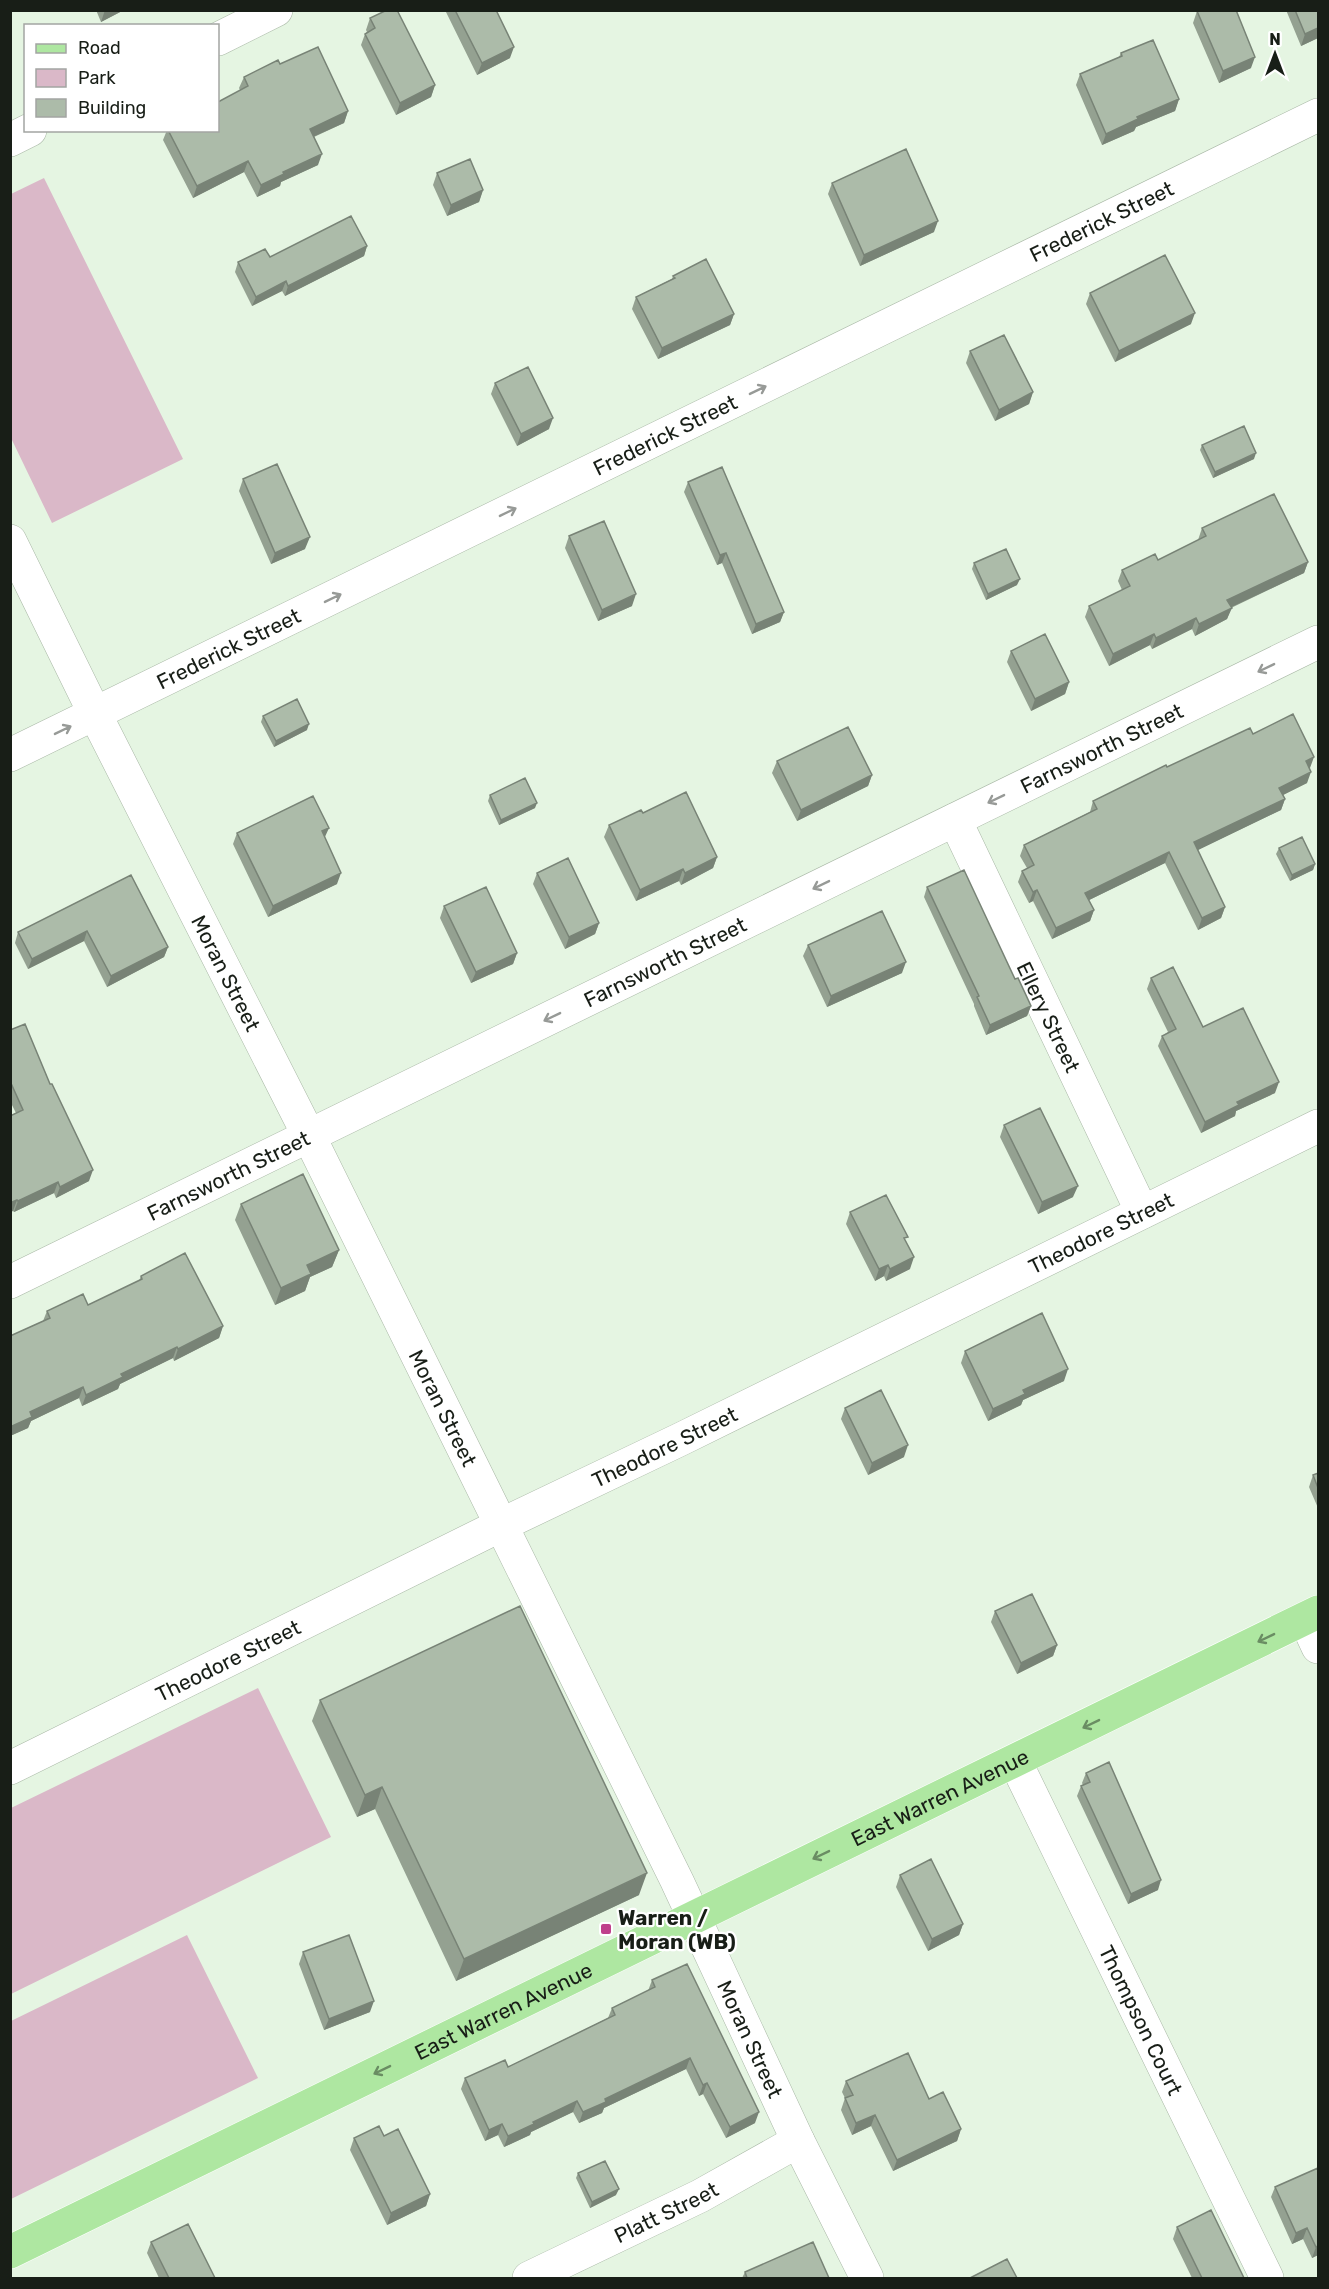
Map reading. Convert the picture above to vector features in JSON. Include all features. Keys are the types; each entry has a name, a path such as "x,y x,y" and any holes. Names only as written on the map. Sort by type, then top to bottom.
{"main road":[{"name":"East Warren Avenue","path":"10,2252 1015,1761 1314,1626"}],"street":[{"path":"219,38 276,10"},
{"name":"Frederick Street","path":"10,755 1318,115"},
{"path":"10,140 26,132"},
{"name":"Moran Street","path":"10,542 309,1136 695,1916 798,2141 867,2278"},
{"name":"Farnsworth Street","path":"10,1282 1318,642"},
{"name":"Ellery Street","path":"955,820 1142,1212"},
{"name":"Theodore Street","path":"10,1768 1318,1126"},
{"name":"Thompson Court","path":"1015,1761 1267,2278"},
{"name":"Platt Street","path":"529,2278 700,2196 798,2141"}],"green space":[{"path":"44,178 183,459 52,523 11,438 11,194"},
{"path":"258,1688 331,1837 11,1994 11,1808"},
{"path":"187,1935 258,2078 11,2199 11,2021"}],"building":[{"path":"387,10 397,10 435,85 400,103 365,34 375,28 370,18"},
{"path":"455,10 496,10 514,47 482,63"},
{"path":"1236,10 1255,57 1223,71 1197,11"},
{"path":"1295,10 1318,10 1318,28 1305,34"},
{"path":"1153,40 1179,99 1137,117 1138,119 1106,134 1080,74"},
{"path":"318,47 348,111 310,129 322,154 261,185 248,161 197,186 169,132 219,132 219,101 248,86 244,77 278,60 280,64"},
{"path":"906,149 938,221 864,255 832,183"},
{"path":"470,159 483,190 451,205 437,173"},
{"path":"351,216 367,246 288,286 286,281 256,297 238,262 265,249 270,257"},
{"path":"1165,255 1195,313 1119,351 1090,293"},
{"path":"706,259 734,314 662,348 636,297 675,278 673,276"},
{"path":"1004,335 1033,392 999,410 970,351"},
{"path":"528,367 553,418 521,434 495,383"},
{"path":"1244,426 1256,453 1215,472 1202,445"},
{"path":"277,464 310,537 275,553 243,479"},
{"path":"722,467 784,612 756,624 726,553 720,555 688,482"},
{"path":"1274,494 1308,562 1227,600 1232,608 1199,624 1196,618 1156,638 1154,634 1113,654 1089,606 1130,586 1122,570 1155,554 1158,560 1206,536 1202,528"},
{"path":"604,521 636,594 602,610 569,536"},
{"path":"1006,549 1020,579 988,594 974,563"},
{"path":"1045,634 1069,682 1035,699 1011,651"},
{"path":"297,699 309,724 276,741 263,716"},
{"path":"1293,714 1314,757 1306,761 1311,772 1279,788 1285,799 1194,842 1225,907 1202,918 1169,852 1085,893 1094,910 1056,928 1037,890 1033,892 1022,871 1034,865 1024,845 1097,809 1093,801 1166,765 1167,767 1250,728 1253,734"},
{"path":"848,727 872,775 801,810 777,761"},
{"path":"525,778 537,803 501,820 490,795"},
{"path":"686,792 717,857 685,873 683,869 640,890 609,825 641,810 643,813"},
{"path":"313,796 329,828 322,831 341,873 273,906 237,833"},
{"path":"1302,837 1315,864 1292,875 1279,848"},
{"path":"568,858 599,923 569,937 537,873"},
{"path":"964,870 1015,979 1018,978 1031,1006 990,1025 977,997 979,996 927,887"},
{"path":"131,875 168,947 111,976 87,931 32,959 18,932"},
{"path":"486,887 517,953 476,972 444,906"},
{"path":"882,911 906,962 831,996 808,945"},
{"path":"1173,967 1203,1027 1243,1008 1279,1082 1237,1102 1239,1105 1205,1122 1162,1036 1176,1029 1151,978"},
{"path":"25,1024 50,1084 93,1170 60,1187 58,1182 10,1203 10,1116 23,1110 10,1081 10,1030"},
{"path":"1040,1108 1078,1186 1042,1202 1004,1125"},
{"path":"303,1174 339,1250 307,1265 311,1274 281,1288 241,1204"},
{"path":"886,1195 908,1237 904,1238 914,1257 890,1269 888,1265 879,1269 850,1212"},
{"path":"185,1253 223,1326 121,1374 123,1377 86,1395 83,1387 30,1412 32,1417 10,1427 10,1336 50,1318 47,1311 83,1294 88,1305 142,1279 141,1276"},
{"path":"1042,1313 1068,1369 1023,1390 1025,1394 993,1409 965,1351"},
{"path":"881,1390 908,1445 872,1463 845,1408"},
{"path":"1318,1473 1318,1488 1313,1475"},
{"path":"1032,1594 1057,1645 1021,1663 995,1611"},
{"path":"520,1606 647,1873 464,1959 382,1787 365,1795 320,1700"},
{"path":"1109,1762 1161,1880 1131,1894 1081,1786 1090,1782 1086,1773"},
{"path":"931,1859 963,1924 932,1939 900,1875"},
{"path":"349,1935 374,2001 329,2019 303,1952"},
{"path":"687,1964 759,2112 730,2127 707,2083 703,2085 690,2058 583,2112 577,2101 508,2136 502,2124 489,2130 465,2078 505,2060 508,2067 615,2015 612,2008 655,1987 652,1980"},
{"path":"908,2053 929,2099 943,2092 961,2129 897,2160 875,2115 856,2123 845,2098 853,2095 846,2081"},
{"path":"379,2126 384,2136 398,2129 430,2194 391,2213 354,2138"},
{"path":"605,2161 619,2189 592,2202 578,2173"},
{"path":"1318,2168 1318,2246 1316,2247 1307,2228 1296,2233 1275,2187"},
{"path":"1211,2210 1244,2278 1202,2278 1177,2227"},
{"path":"188,2224 215,2278 169,2278 151,2242"},
{"path":"813,2242 829,2278 747,2278 745,2272"},
{"path":"1007,2259 1017,2278 970,2278"}],"place":[{"name":"Warren / Moran (WB)","path":"606,1929"}]}
